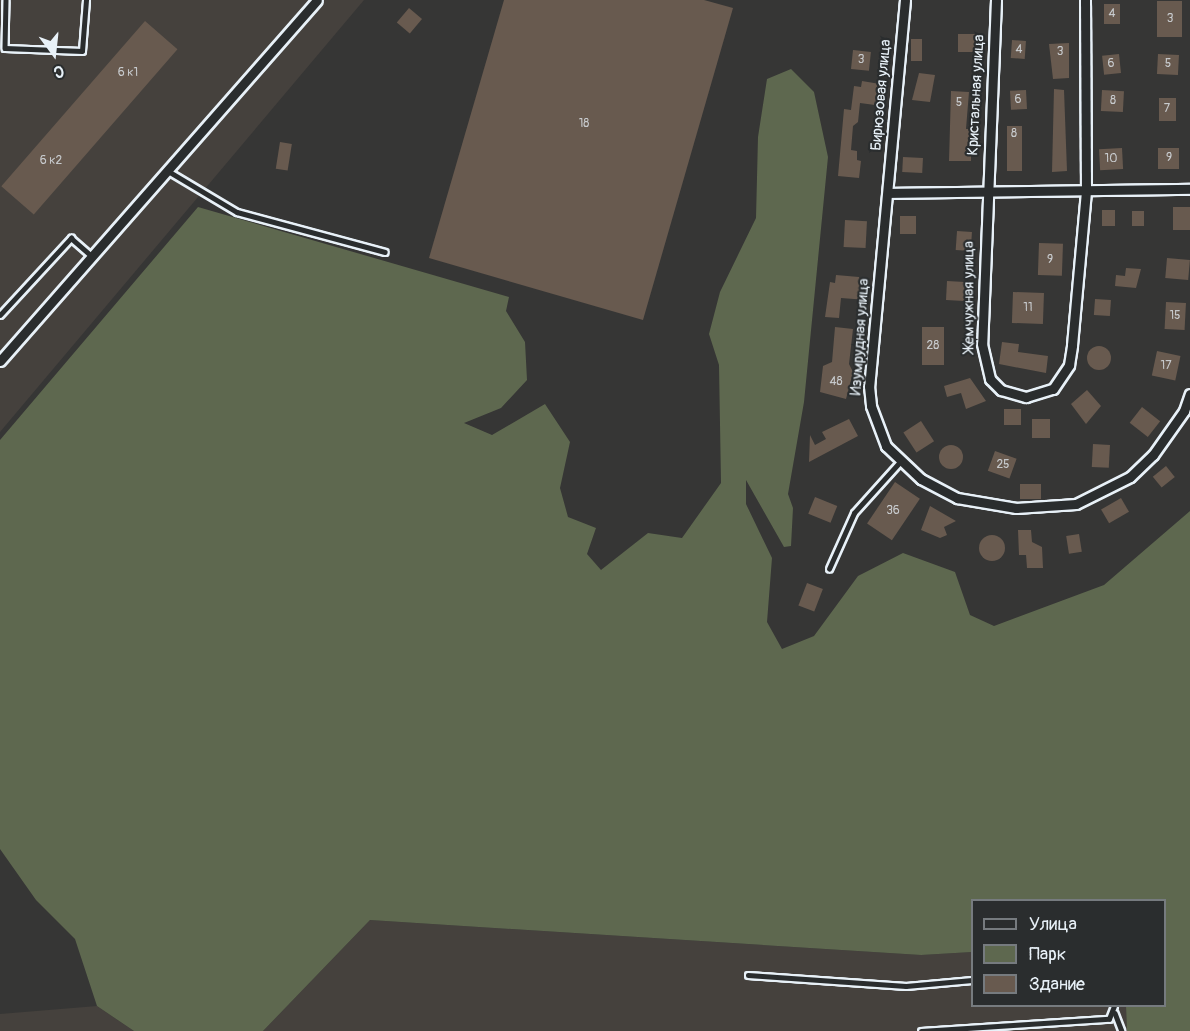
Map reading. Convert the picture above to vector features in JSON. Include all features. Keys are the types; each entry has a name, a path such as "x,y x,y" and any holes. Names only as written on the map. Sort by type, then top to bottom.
{"street":[{"path":"0,361 317,0"},
{"name":"Бирюзовая улица","path":"888,192 905,0"},
{"name":"Кристальная улица","path":"986,191 996,0"},
{"name":"Жемчужная улица","path":"986,191 984,361 1001,390 1026,397 1053,389 1069,365 1086,190 1085,0"},
{"path":"888,192 1190,189"},
{"name":"Изумрудная улица","path":"888,192 869,386 877,425 900,462 957,498 980,504 1016,508 1076,504 1130,477 1153,455 1187,412 1190,394"}],"lane":[{"path":"6,0 5,48 82,51 86,0"},
{"path":"167,170 237,212 385,252"},
{"path":"0,315 71,238 92,256"},
{"path":"829,569 854,513 900,462"},
{"path":"748,975 906,986 971,980"},
{"path":"1114,1007 1122,1031"},
{"path":"921,1031 1109,1019 1115,1013"}],"shaded area":[{"path":"0,0 364,0 0,432"},
{"path":"370,920 921,955 971,952 971,1007 1126,1007 1127,1031 263,1031"},
{"path":"97,1006 134,1031 0,1031 0,1014"}],"green space":[{"path":"791,69 814,92 828,157 804,402 788,494 793,508 791,546 784,547 746,480 746,504 772,558 767,622 782,649 814,636 858,576 903,553 955,572 970,615 994,626 1104,585 1190,511 1190,1031 1127,1031 1126,1007 1166,1007 1166,899 971,899 971,952 921,955 370,920 263,1031 134,1031 97,1006 75,939 36,900 0,849 0,440 198,207 509,297 506,311 525,342 527,380 501,408 464,423 492,435 545,404 570,442 560,488 568,517 596,528 587,554 601,570 648,533 682,538 721,483 719,365 709,334 720,292 756,218 758,137 767,79"}],"building":[{"path":"504,0 704,0 733,8 643,320 429,258"},
{"path":"1157,1 1182,1 1182,37 1157,37"},
{"path":"1104,4 1120,4 1120,24 1104,24"},
{"path":"409,8 422,19 410,33 397,23"},
{"path":"145,21 177,49 34,214 1,186"},
{"path":"958,34 976,34 976,52 958,52"},
{"path":"911,39 922,39 922,61 911,61"},
{"path":"1012,40 1026,41 1025,59 1011,58"},
{"path":"1069,43 1069,78 1053,79 1049,44"},
{"path":"853,50 871,52 869,71 851,69"},
{"path":"1119,54 1121,73 1104,75 1102,56"},
{"path":"1158,54 1179,55 1178,75 1157,74"},
{"path":"919,73 935,75 930,102 912,100"},
{"path":"862,81 880,84 875,105 860,103 858,122 853,126 851,150 857,151 857,160 861,161 859,178 838,176 844,109 851,110 854,86 861,87"},
{"path":"1054,89 1064,90 1067,171 1052,172"},
{"path":"1026,90 1027,109 1011,110 1010,91"},
{"path":"1102,90 1124,91 1123,112 1101,111"},
{"path":"951,91 969,92 966,129 971,129 971,161 949,161"},
{"path":"1159,98 1176,98 1176,121 1159,121"},
{"path":"1007,126 1022,126 1022,171 1007,171"},
{"path":"280,142 292,144 288,171 276,169"},
{"path":"1122,148 1123,169 1100,170 1099,149"},
{"path":"1158,148 1179,148 1179,169 1158,169"},
{"path":"903,157 923,158 922,173 902,172"},
{"path":"1173,207 1190,207 1190,230 1173,230"},
{"path":"1102,210 1115,210 1115,226 1102,226"},
{"path":"1132,211 1144,211 1144,226 1132,226"},
{"path":"900,216 916,216 916,234 900,234"},
{"path":"845,220 867,221 866,248 844,247"},
{"path":"957,231 972,232 971,251 956,250"},
{"path":"1039,243 1063,244 1062,276 1038,275"},
{"path":"1167,258 1190,260 1188,280 1165,278"},
{"path":"1126,268 1141,269 1136,288 1115,286 1116,275 1125,276"},
{"path":"836,275 859,277 861,290 868,291 867,300 841,298 839,318 825,317 830,282 835,283"},
{"path":"947,281 965,282 964,301 946,300"},
{"path":"1013,292 1044,293 1043,324 1012,323"},
{"path":"1095,299 1111,300 1110,316 1094,315"},
{"path":"1166,302 1186,303 1185,330 1165,329"},
{"path":"835,327 853,329 849,364 853,372 846,399 820,392 823,366 832,362"},
{"path":"922,327 944,327 944,365 922,365"},
{"path":"1002,342 1019,344 1018,352 1048,356 1046,373 999,364"},
{"path":"1094,346 1104,346 1111,353 1111,363 1104,370 1094,370 1087,363 1087,353"},
{"path":"1157,351 1180,356 1175,380 1152,375"},
{"path":"970,378 986,401 966,409 961,393 947,397 944,386"},
{"path":"1087,390 1101,406 1086,424 1071,404"},
{"path":"1142,407 1160,421 1148,437 1130,423"},
{"path":"1004,409 1021,409 1021,425 1004,425"},
{"path":"849,419 858,436 809,462 810,435 815,445 826,439 822,432"},
{"path":"1032,419 1050,419 1050,438 1032,438"},
{"path":"921,421 934,441 916,453 903,432"},
{"path":"1093,444 1110,445 1109,468 1092,467"},
{"path":"951,445 960,448 963,457 960,466 951,469 942,466 939,457 942,448"},
{"path":"995,451 1017,459 1009,479 988,471"},
{"path":"1166,466 1175,477 1162,488 1153,477"},
{"path":"895,482 920,499 892,540 867,523"},
{"path":"1020,484 1041,484 1041,499 1020,499"},
{"path":"815,497 837,506 831,523 808,514"},
{"path":"1121,498 1129,512 1109,523 1101,510"},
{"path":"930,506 956,521 944,527 947,535 940,538 921,530"},
{"path":"1018,530 1031,530 1032,542 1042,547 1043,568 1027,568 1026,555 1019,555"},
{"path":"1079,534 1082,552 1069,554 1066,536"},
{"path":"992,535 1001,539 1005,548 1001,557 992,561 983,557 979,548 983,539"},
{"path":"807,583 823,589 814,611 798,605"}]}
